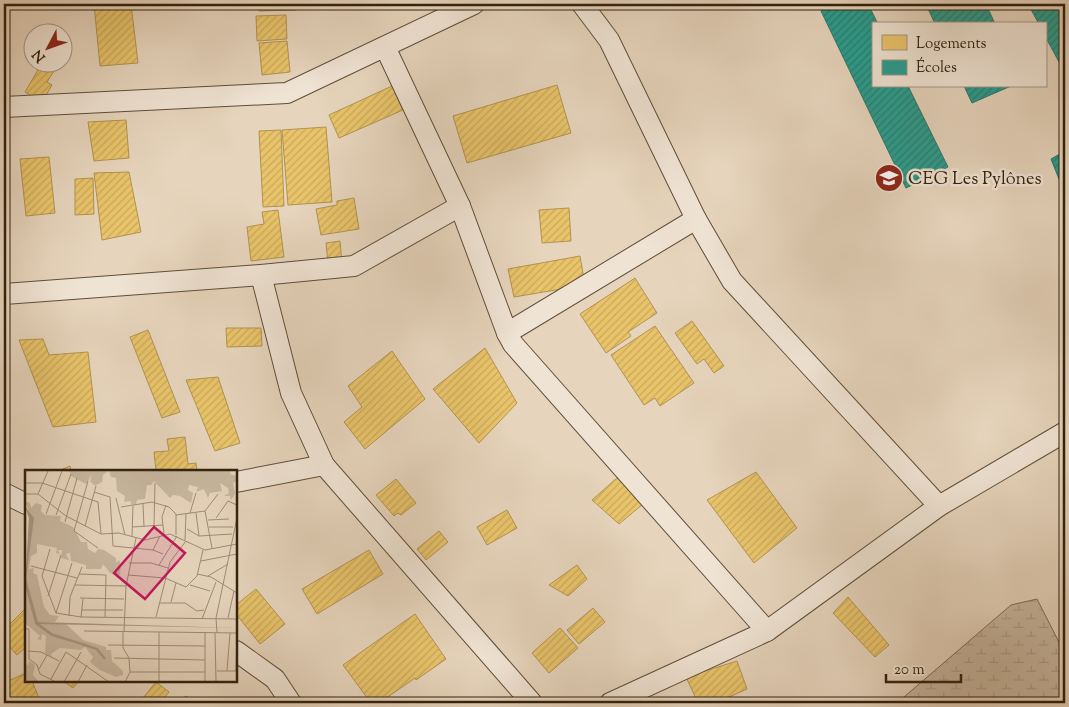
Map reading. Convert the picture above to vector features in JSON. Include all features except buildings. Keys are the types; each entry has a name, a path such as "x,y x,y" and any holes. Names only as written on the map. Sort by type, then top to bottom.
{"street":[{"path":"4,107 287,93 474,4"},
{"path":"582,4 609,40 696,219 732,281 939,506"},
{"path":"385,47 460,206 507,333 514,344 767,630"},
{"path":"4,294 261,275 354,266 460,206"},
{"path":"507,333 696,219"},
{"path":"261,275 290,393 324,465 532,703"},
{"path":"610,703 767,630 939,506 1065,432"},
{"path":"238,482 324,465"},
{"path":"4,493 25,504"},
{"path":"238,652 275,679 291,703"}],"green space":[{"path":"1037,599 1065,654 1065,703 897,703 1011,605"}],"place":[{"name":"CEG Les Pylônes","path":"889,178"}]}
